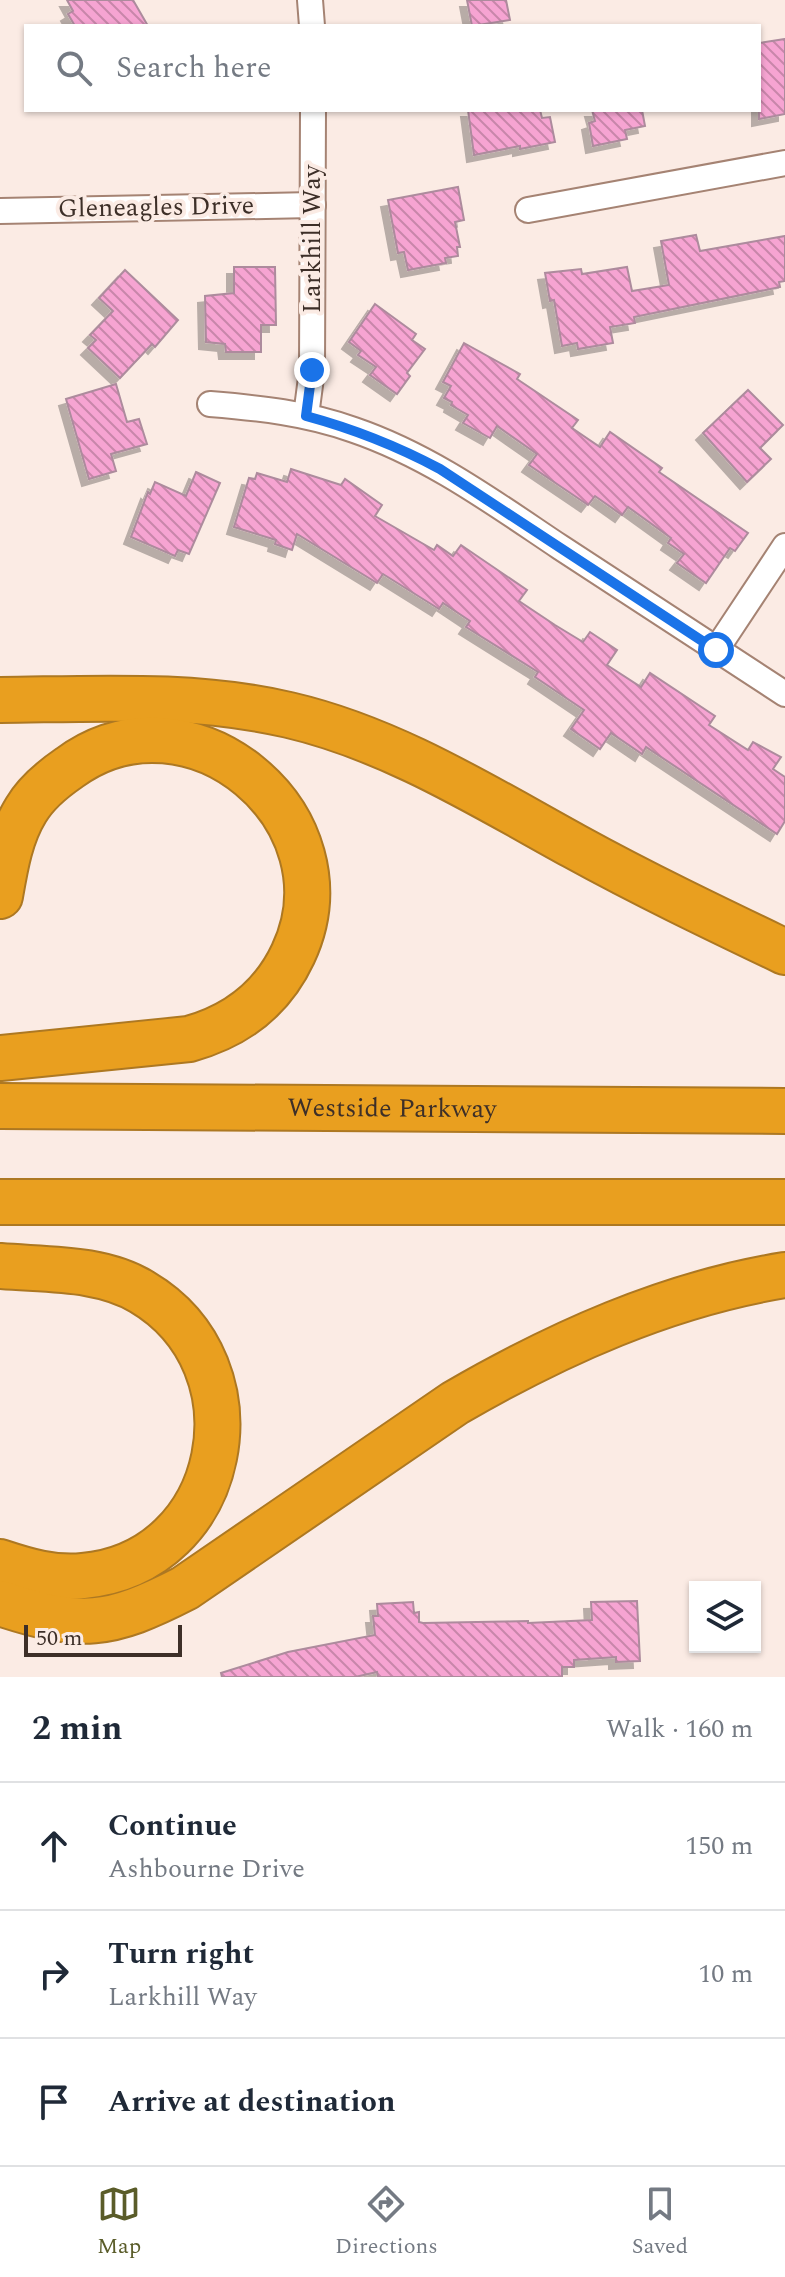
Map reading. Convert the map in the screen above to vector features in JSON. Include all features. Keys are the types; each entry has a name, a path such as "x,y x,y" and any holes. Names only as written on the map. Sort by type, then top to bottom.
{"highway":[{"path":"0,700 215,702 290,715 330,726 376,743 451,778 579,848 785,952"},
{"path":"0,896 13,837 26,810 41,791 83,757 107,748 160,740 185,743 231,761 271,795 288,820 298,844 307,895 305,919 287,965 273,987 235,1021 211,1033 189,1039 0,1058"},
{"name":"Westside Parkway","path":"0,1106 785,1111"},
{"path":"0,1202 785,1202"},
{"path":"0,1266 87,1274 117,1280 141,1291 164,1307 187,1331 203,1355 213,1381 219,1412 216,1447 198,1502 180,1528 159,1546 109,1572 83,1576 52,1576 0,1562"},
{"path":"0,1603 43,1617 72,1622 119,1617 153,1604 185,1588 455,1403 497,1379 563,1345 637,1315 694,1295 785,1275"}],"street":[{"path":"310,0 312,24"},
{"name":"Larkhill Way","path":"306,416 312,370 313,112"},
{"path":"528,210 785,163"},
{"name":"Gleneagles Drive","path":"0,211 313,205"},
{"path":"210,404 262,408 306,416 398,447 440,469 785,694"},
{"path":"716,650 785,546"}],"building":[{"path":"67,0 133,0 147,24 74,24 68,14 73,11"},
{"path":"467,0 506,0 510,20 472,24"},
{"path":"785,39 785,114 759,119 761,112 761,43"},
{"path":"468,112 540,112 542,118 550,117 555,142 474,155"},
{"path":"593,112 642,112 645,126 625,130 627,139 593,146 589,123 595,121"},
{"path":"458,187 464,220 455,222 460,247 457,247 458,256 445,258 446,263 408,270 404,252 398,253 388,200"},
{"path":"696,235 700,251 785,236 785,281 779,282 780,287 634,317 635,323 610,327 613,343 578,349 577,343 562,346 554,300 550,301 545,273 581,269 582,274 627,267 632,291 669,285 661,241"},
{"path":"234,267 275,267 276,325 261,325 261,352 226,352 225,344 206,342 205,296 234,293"},
{"path":"125,270 178,320 155,347 152,344 120,378 88,348 96,340 90,335 113,311 99,298"},
{"path":"375,304 416,334 412,340 425,349 407,373 410,376 397,394 370,375 376,367 358,355 361,351 349,342"},
{"path":"464,343 520,374 517,379 578,420 572,428 600,447 610,432 662,468 659,472 748,533 735,551 730,548 706,583 677,563 684,554 668,543 671,538 628,507 622,515 595,496 588,505 529,465 537,454 497,426 490,438 463,423 468,415 444,398 451,386 443,382"},
{"path":"116,384 127,422 139,419 147,444 111,454 116,471 89,479 66,399"},
{"path":"748,390 783,425 760,448 771,459 747,482 703,433"},
{"path":"291,469 341,485 345,479 382,505 375,516 434,550 437,545 453,556 461,545 527,590 519,601 583,642 590,632 617,650 607,665 641,687 650,673 715,716 709,725 748,750 753,742 781,757 773,769 785,777 785,821 777,834 646,747 642,754 611,733 600,749 571,729 584,710 535,677 538,672 466,627 470,621 443,603 439,609 383,574 377,583 297,534 292,550 275,544 276,540 234,527 249,478 255,479 257,473 287,482"},
{"path":"196,472 220,483 189,554 178,550 175,556 131,537 148,492 150,494 155,482 186,496"},
{"path":"637,1601 640,1661 616,1662 616,1657 574,1660 574,1667 562,1667 562,1677 378,1677 377,1672 355,1677 222,1677 221,1673 288,1652 375,1635 373,1616 378,1616 377,1604 413,1602 414,1613 419,1612 419,1622 423,1623 528,1623 592,1620 591,1602"}],"route":[{"path":"312,370 306,416 398,447 440,469 716,650"}]}
